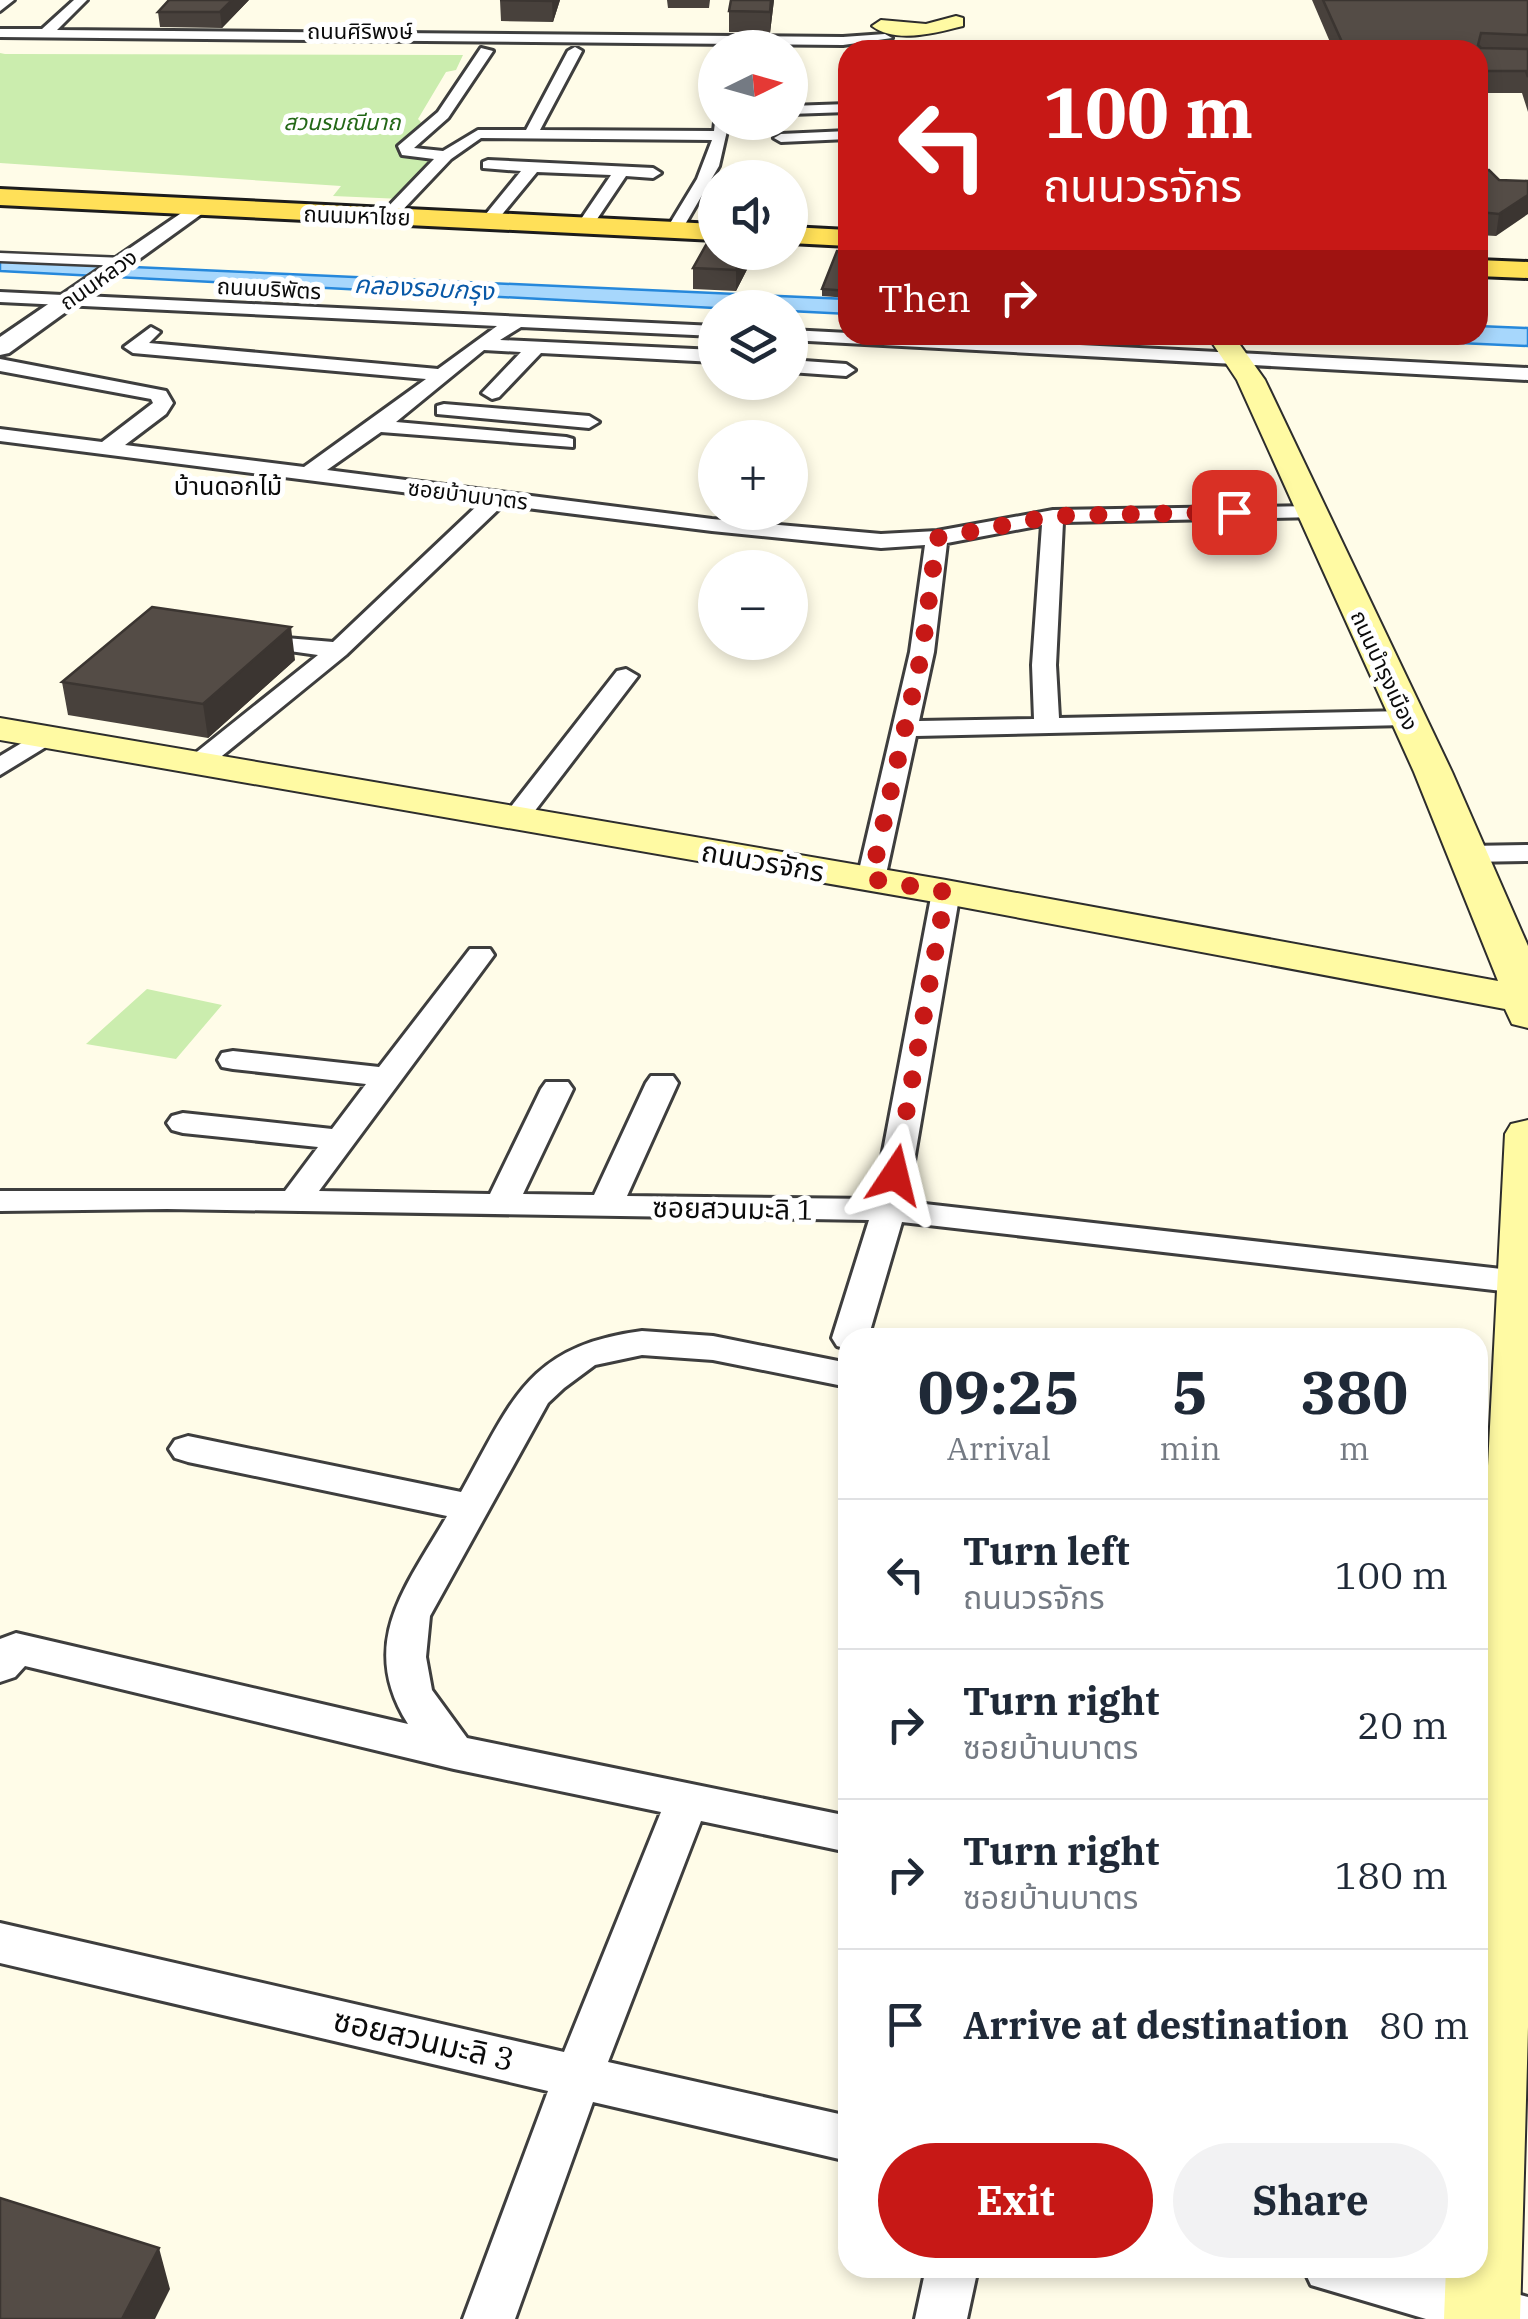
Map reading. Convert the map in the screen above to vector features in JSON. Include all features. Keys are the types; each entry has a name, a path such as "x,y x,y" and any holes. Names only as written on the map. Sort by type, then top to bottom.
{"main road":[{"path":"876,0 883,32 894,40"},
{"path":"955,0 961,40"},
{"path":"883,32 926,30 956,22"},
{"path":"931,40 956,22"},
{"name":"ถนนมหาไชย","path":"0,197 698,231"},
{"path":"808,237 838,238"},
{"path":"1488,268 1528,270"},
{"name":"ถนนบำรุงเมือง","path":"1227,345 1312,512 1468,854 1516,968 1527,1005"},
{"name":"ถนนวรจักร","path":"0,729 946,892 1527,1005"},
{"path":"1495,2316 1512,2002 1492,1693 1519,1611 1528,1134"}],"street":[{"path":"0,7 8,0"},
{"path":"44,34 81,0"},
{"name":"ถนนศิริพงษ์","path":"1,43 24,34 883,32"},
{"name":"ถนนศิริพงษ์","path":"1,43 698,52"},
{"path":"446,156 414,154 406,146 443,116 486,51"},
{"path":"530,134 575,52"},
{"path":"808,52 838,52"},
{"path":"808,97 838,96"},
{"path":"808,109 838,108"},
{"path":"808,127 838,123"},
{"path":"388,215 446,156 478,134 698,130"},
{"path":"808,132 838,134"},
{"path":"674,230 710,173 719,140"},
{"path":"488,165 653,172"},
{"path":"488,220 533,167"},
{"path":"585,225 622,171"},
{"name":"ถนนหลวง","path":"0,348 196,208"},
{"path":"0,257 124,262"},
{"name":"ถนนบริพัตร","path":"0,297 698,330"},
{"path":"308,474 379,426 480,344 520,320"},
{"path":"151,332 132,347 441,375"},
{"path":"808,335 838,336"},
{"path":"480,344 698,355"},
{"path":"1245,345 1528,374"},
{"path":"492,393 536,346"},
{"path":"0,364 159,394 163,403 159,410 107,448"},
{"path":"808,367 846,370"},
{"path":"405,406 588,422"},
{"path":"379,426 566,444"},
{"name":"ซอยบ้านบาตร","path":"0,435 498,498 698,517"},
{"path":"197,764 338,650 498,498"},
{"name":"ซอยบ้านบาตร","path":"799,530 881,541 937,538 1053,516 1312,512"},
{"path":"1047,726 1044,665 1053,516"},
{"path":"871,879 922,652 937,538"},
{"path":"232,638 338,650"},
{"path":"515,819 626,676"},
{"path":"906,729 1406,718"},
{"path":"0,767 45,737"},
{"path":"1468,854 1528,854"},
{"path":"855,1328 888,1210 946,892"},
{"path":"294,1201 480,955"},
{"path":"233,1060 387,1076"},
{"path":"606,1206 662,1083"},
{"path":"502,1204 557,1089"},
{"path":"183,1123 338,1139"},
{"name":"ซอยสวนมะลิ 1","path":"0,1201 888,1210 1525,1283"},
{"path":"454,1752 425,1720 408,1689 402,1650 410,1616 534,1396 554,1375 585,1355 628,1344 838,1357"},
{"path":"188,1449 469,1507"},
{"path":"8,1657 838,1832"},
{"path":"488,2319 578,2074 687,1801"},
{"name":"ซอยสวนมะลิ 3","path":"0,1943 838,2137"},
{"path":"941,2319 950,2278"},
{"path":"1364,2278 1495,2316"}],"green space":[{"name":"สวนรมณีนาถ","path":"0,53 463,55 456,70 446,72 401,152 440,159 402,199 333,196 341,186 0,163"},
{"path":"147,989 222,1005 176,1059 86,1044"}],"water":[{"name":"คลองรอบกรุง","path":"0,261 698,292 698,307 0,271"},
{"name":"คลองรอบกรุง","path":"808,297 838,299 838,313 808,312"},
{"path":"1488,326 1528,328 1528,346 1488,344"}],"building":[{"path":"169,0 232,0 220,12 158,12"},
{"path":"731,0 771,0 770,12 729,11"},
{"path":"1323,0 1528,0 1528,35 1481,33 1479,40 1341,40"},
{"path":"1488,48 1528,49 1528,77 1526,71 1488,71"},
{"path":"1488,170 1499,180 1528,181 1528,195 1499,214 1488,213"},
{"path":"837,251 838,251 838,290 822,289"},
{"path":"152,607 291,627 203,704 62,682"},
{"path":"0,2198 159,2248 122,2319 0,2319"}],"district":[{"name":"บ้านดอกไม้","path":"228,485"}],"route":[{"path":"895,1175 946,892 871,879 922,652 937,538 1053,516 1234,512"}]}
